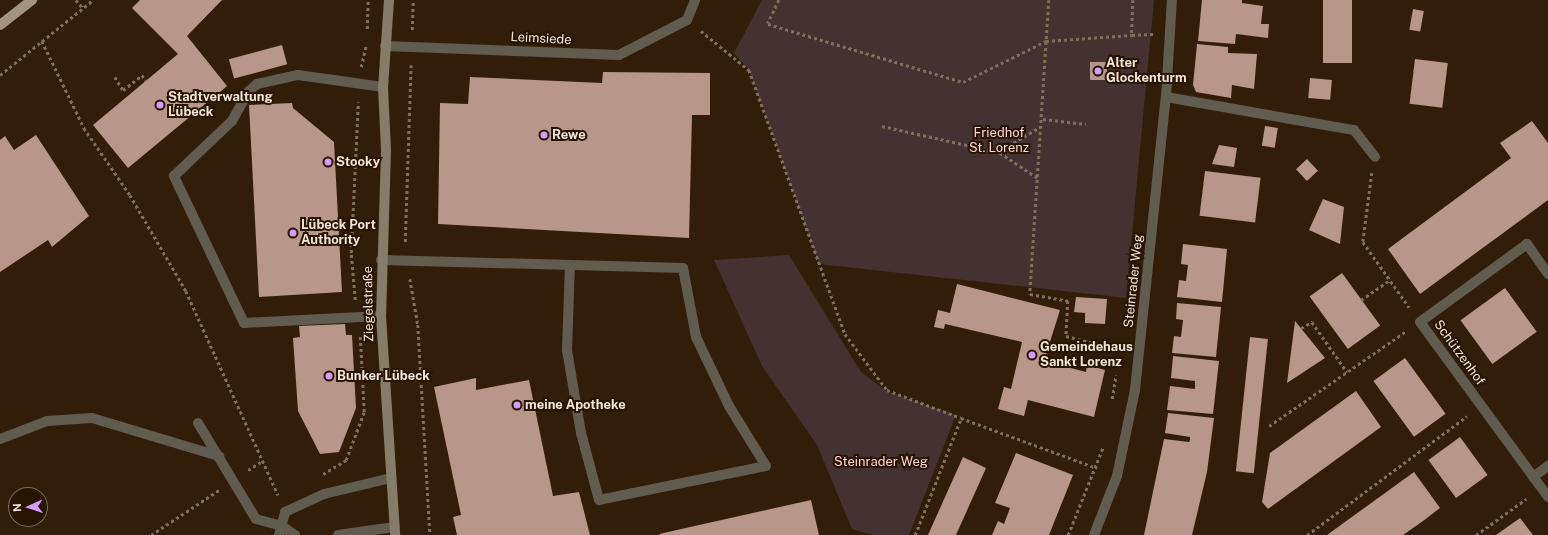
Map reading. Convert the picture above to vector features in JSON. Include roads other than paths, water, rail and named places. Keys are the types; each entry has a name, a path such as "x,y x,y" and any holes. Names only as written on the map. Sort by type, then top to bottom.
{"main road":[{"path":"0,25 32,0"},
{"name":"Ziegelstraße","path":"389,0 383,87 386,150 381,260 381,316 395,531"}],"street":[{"name":"Leimsiede","path":"385,46 619,56 687,20 695,0"},
{"name":"Steinrader Weg","path":"1094,535 1117,476 1135,390 1166,97 1172,0"},
{"path":"381,316 244,323 174,176 232,121 248,92 257,84 298,75 383,87"},
{"path":"1166,97 1354,130 1374,157"},
{"name":"Schützenhof","path":"1548,274 1527,244 1420,322 1548,497"},
{"path":"381,260 683,268 696,337 729,406 766,466 600,500 582,433 567,350 570,266"},
{"path":"0,439 47,421 92,418 219,456"},
{"path":"198,423 256,519 281,531 295,535"},
{"path":"1533,477 1548,466"},
{"path":"281,531 285,512 324,494 391,478"},
{"path":"338,535 395,531"}],"place":[{"name":"Alter Glockenturm","path":"1098,71"},
{"name":"Stadtverwaltung Lübeck","path":"160,105"},
{"name":"Rewe","path":"544,135"},
{"name":"Stooky","path":"328,162"},
{"name":"Lübeck Port Authority","path":"293,233"},
{"name":"Gemeindehaus Sankt Lorenz","path":"1032,355"},
{"name":"Bunker Lübeck","path":"329,376"},
{"name":"meine Apotheke","path":"517,405"}],"park label":[{"name":"Friedhof St. Lorenz","path":"999,142"}]}
